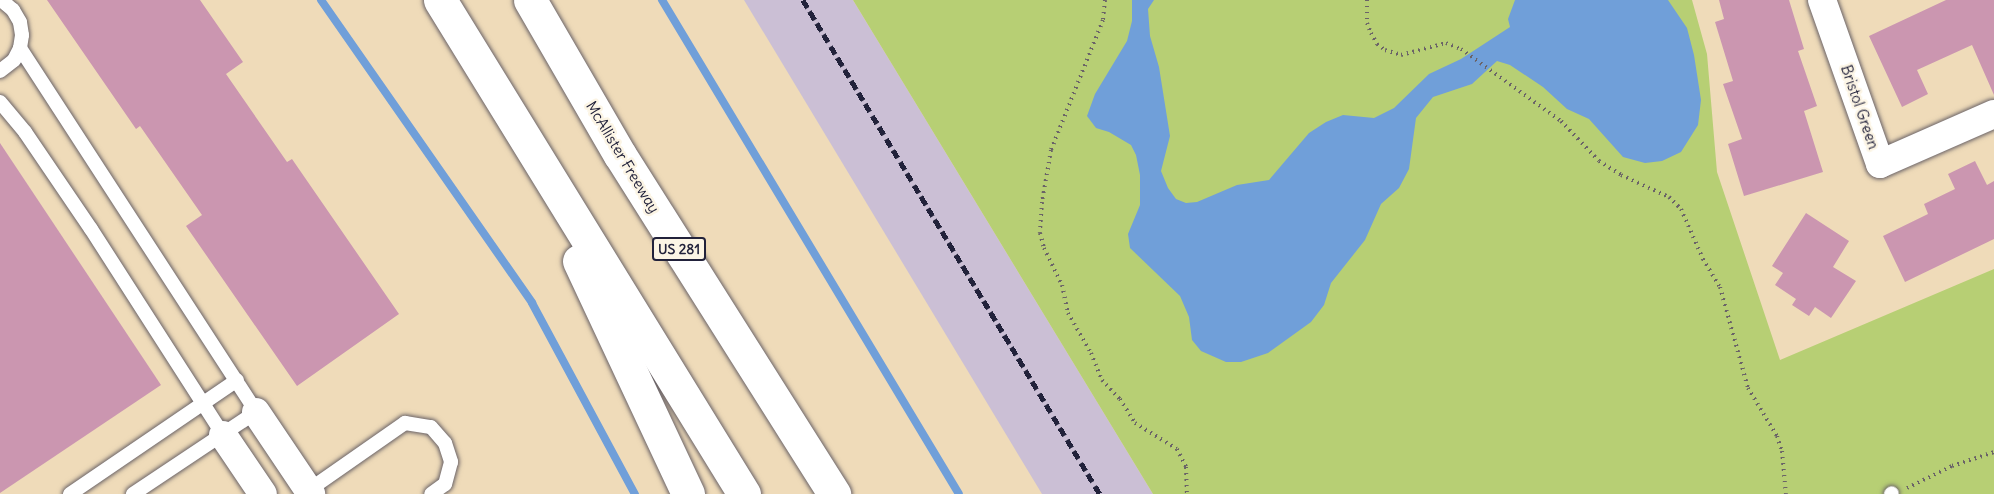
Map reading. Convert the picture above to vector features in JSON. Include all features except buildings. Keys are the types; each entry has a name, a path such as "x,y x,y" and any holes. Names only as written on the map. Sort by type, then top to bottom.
{"highway":[{"path":"440,0 744,494"},
{"name":"McAllister Freeway","path":"530,0 620,155 834,494"},
{"path":"513,118 688,494"}],"street":[{"name":"Bristol Green","path":"1822,0 1880,164 1994,114"},
{"path":"256,412 307,493"},
{"path":"223,435 263,494"}],"lane":[{"path":"0,71 14,60 20,48 20,22 13,10 1,0"},
{"path":"20,48 256,412 133,494"},
{"path":"0,102 25,132 91,229 223,435"},
{"path":"70,494 237,380"},
{"path":"307,493 405,423 431,427 446,443 451,462 445,484 431,494"}],"path":[{"path":"1105,0 1102,20 1052,150 1042,202 1040,233 1044,248 1062,285 1068,313 1091,352 1102,380 1120,399 1135,423 1177,449 1186,467 1187,494"},
{"path":"1366,0 1367,23 1377,44 1385,50 1401,55 1426,46 1446,43 1461,49 1561,121 1605,165 1658,191 1681,209 1703,259 1720,287 1748,388 1777,436 1782,451 1786,494"},
{"path":"1892,493 1952,466 1994,452"}],"shaded area":[{"path":"744,0 853,0 1153,494 1042,494"}],"green space":[{"path":"853,0 1692,0 1707,54 1717,172 1780,360 1994,269 1994,494 1153,494"}],"water":[{"path":"1132,0 1154,0 1148,9 1150,36 1159,67 1170,136 1161,171 1168,188 1176,199 1186,203 1197,202 1237,185 1269,180 1309,133 1326,122 1343,115 1374,118 1394,108 1429,74 1461,59 1510,27 1508,19 1515,0 1668,0 1687,28 1694,55 1701,100 1698,125 1681,152 1662,161 1645,163 1623,157 1589,119 1567,109 1543,87 1510,65 1497,61 1472,84 1433,97 1416,118 1409,169 1399,188 1381,204 1365,240 1331,283 1324,305 1311,322 1268,353 1241,362 1226,362 1201,351 1192,340 1189,317 1180,296 1130,248 1128,234 1140,205 1140,175 1136,155 1131,145 1109,132 1096,128 1087,116 1095,94 1127,41 1132,21"}],"waterway":[{"path":"321,0 532,303 635,494"},
{"path":"662,0 959,494"}],"railway":[{"path":"803,0 1100,494"}]}
